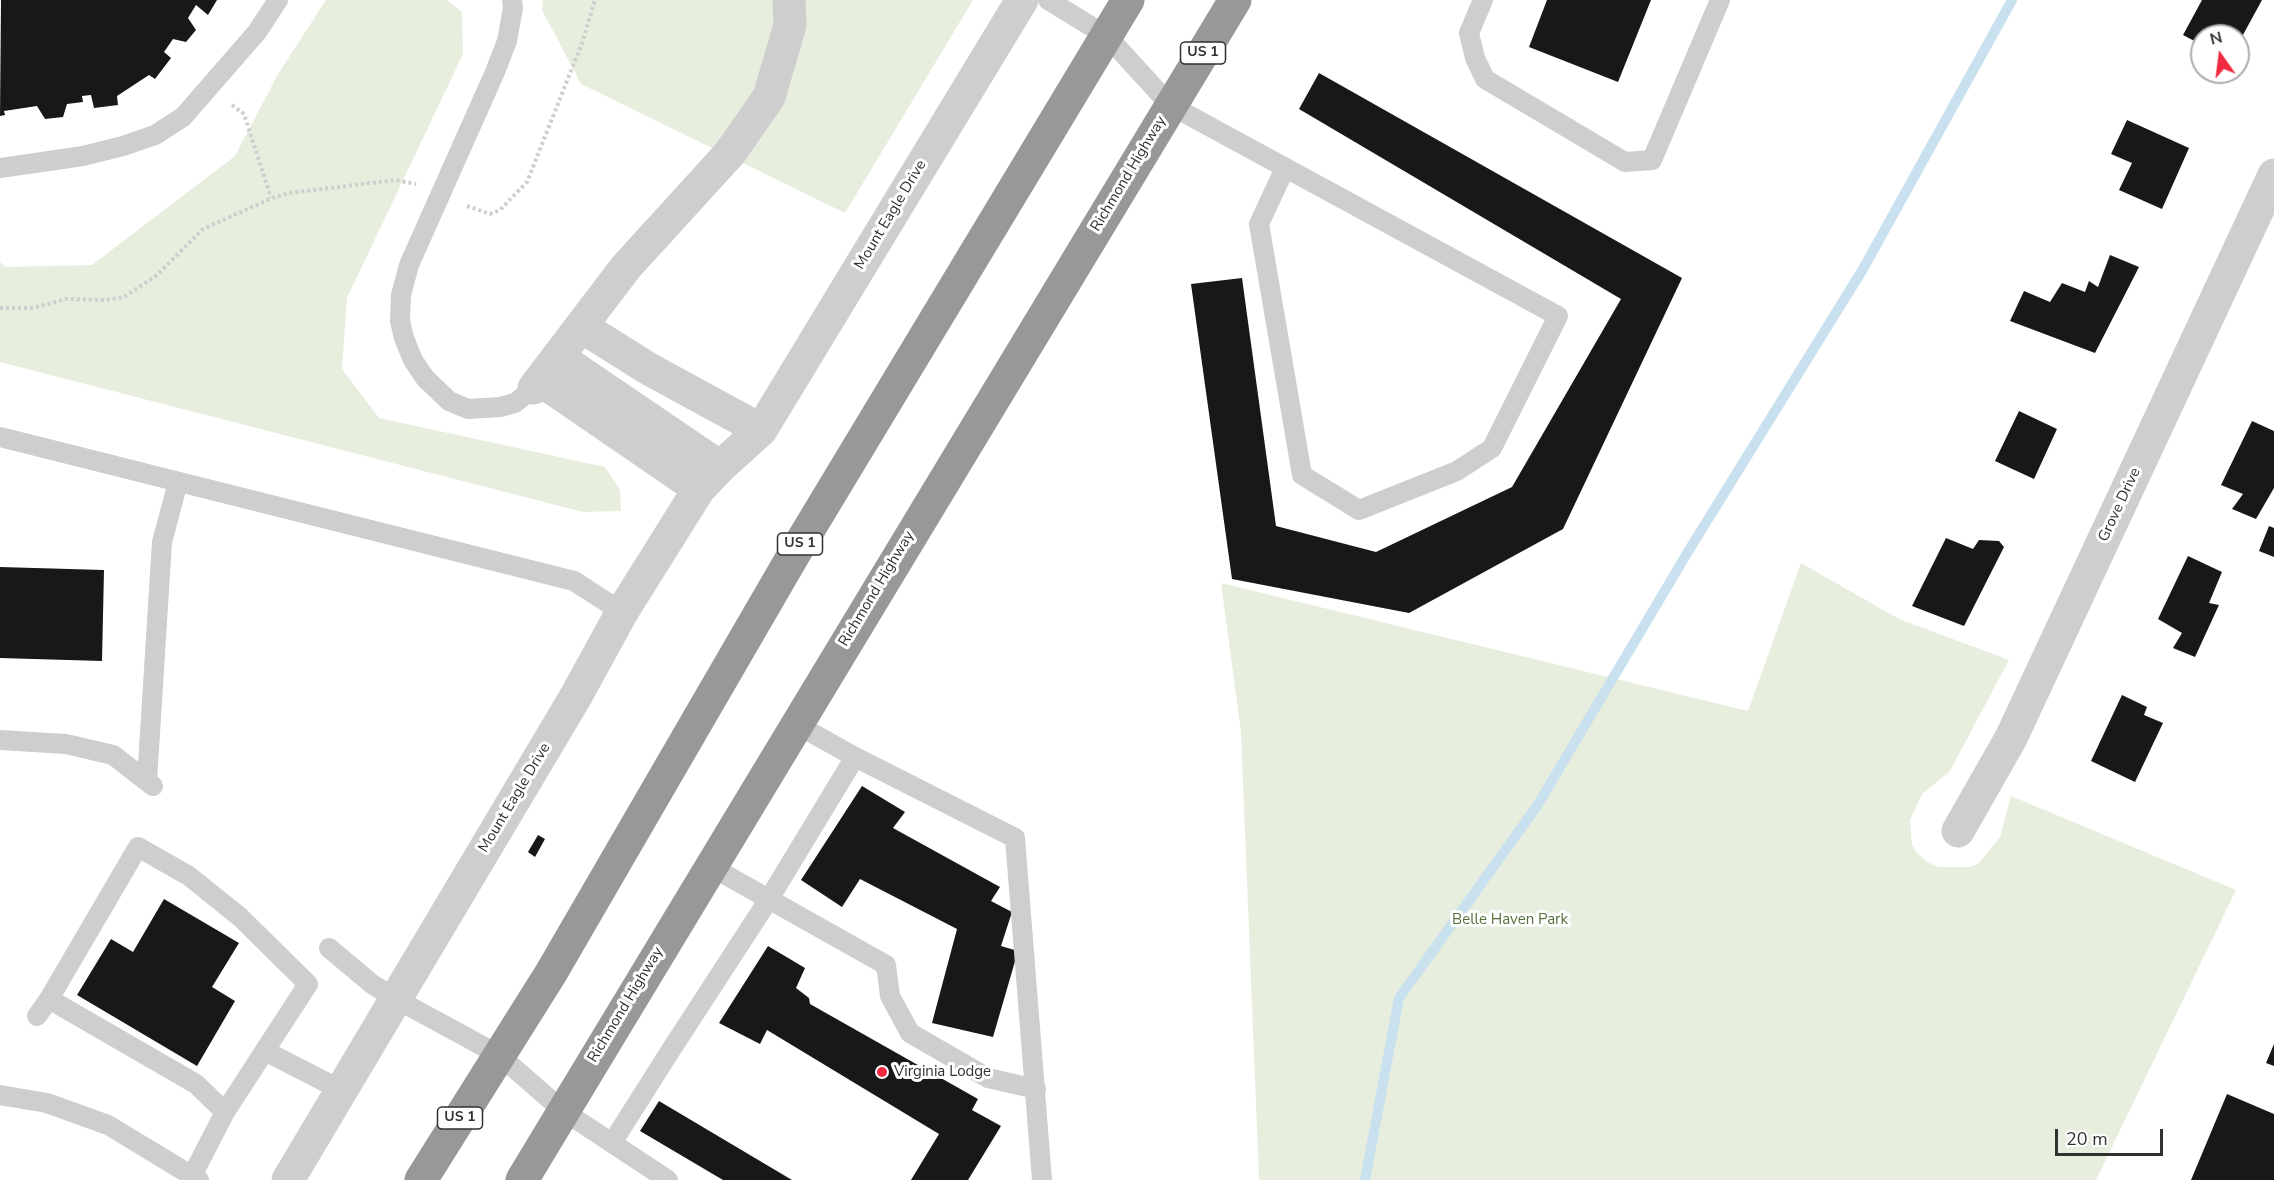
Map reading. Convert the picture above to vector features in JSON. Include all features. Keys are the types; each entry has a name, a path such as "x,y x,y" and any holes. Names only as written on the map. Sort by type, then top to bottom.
{"highway":[{"name":"US 1","path":"421,1180 551,973 796,549 1128,0"},
{"name":"Richmond Highway","path":"522,1180 562,1110 1235,0"}],"street":[{"path":"710,478 544,375 626,267 730,153 769,97 790,25 789,0"},
{"name":"Mount Eagle Drive","path":"288,1180 576,696 622,612 710,478 761,430 1022,0"},
{"name":"Grove Drive","path":"1958,831 2011,738 2274,175"},
{"path":"582,327 649,369 761,430"}],"lane":[{"path":"0,168 83,156 155,135 183,117 257,32 278,0"},
{"path":"512,0 513,8 507,41 495,72 409,265 401,296 400,321 413,360 425,378 449,401 468,409 500,407 515,403 544,375"},
{"path":"1048,0 1107,36 1170,105 1558,316 1492,448 1457,471 1359,510 1302,475 1259,224 1285,168"},
{"path":"1483,0 1469,33 1475,57 1485,78 1625,162 1652,160 1720,0"},
{"path":"0,437 574,581 622,612"},
{"path":"0,740 66,744 113,755 152,785 162,542 178,482"},
{"path":"796,724 855,757 1015,838 1042,1180"},
{"path":"612,1143 770,899 855,757"},
{"path":"0,1095 47,1103 108,1125 195,1178 225,1112 308,984 240,917 189,876 138,847 37,1016"},
{"path":"710,866 886,965 890,996 910,1033 988,1078 1036,1089"},
{"path":"329,948 372,984 499,1055 562,1110 668,1180"},
{"path":"49,999 195,1084 225,1112"},
{"path":"265,1052 341,1090"}],"path":[{"path":"0,308 33,308 66,299 106,300 124,297 157,275 203,229 272,198 244,114 209,88"}],"green space":[{"path":"326,0 447,0 462,12 463,54 347,298 342,369 379,418 605,467 620,490 621,511 583,512 0,362 0,262 5,267 92,265 235,156 278,74"},
{"path":"543,0 973,0 845,213 581,84 542,10"},
{"name":"Belle Haven Park","path":"1801,563 1899,619 2009,660 1950,771 1922,794 1910,820 1912,844 1916,852 1927,862 1938,867 1969,867 1978,864 2000,837 2011,796 2236,890 2096,1180 1259,1180 1241,732 1221,583 1748,711"}],"building":[{"path":"1,0 217,0 208,15 196,5 188,18 196,30 186,42 173,39 164,52 171,58 155,79 149,75 117,96 118,105 94,108 91,95 82,96 83,102 67,104 63,117 45,119 37,106 4,111 5,115 0,116"},
{"path":"1547,0 1651,0 1618,82 1529,47"},
{"path":"2202,0 2262,0 2249,24 2190,24 2190,39 2183,35"},
{"path":"1319,73 1682,278 1563,529 1409,613 1232,579 1191,284 1242,278 1276,526 1376,552 1512,487 1621,299 1299,109"},
{"path":"2127,120 2189,148 2162,209 2119,190 2132,163 2111,154"},
{"path":"2110,255 2139,267 2095,353 2010,321 2024,291 2050,302 2062,283 2085,292 2089,281 2098,287"},
{"path":"2019,411 2057,429 2034,479 1995,461"},
{"path":"2252,421 2274,431 2274,488 2256,519 2232,509 2243,494 2221,485"},
{"path":"2269,526 2274,528 2274,557 2259,551"},
{"path":"1946,538 1973,549 1979,540 1999,541 2004,547 1964,626 1912,606"},
{"path":"2188,556 2222,572 2209,603 2219,605 2195,657 2173,648 2182,633 2158,619"},
{"path":"0,567 104,570 102,661 0,658"},
{"path":"2122,695 2147,707 2144,715 2163,723 2135,782 2091,761"},
{"path":"862,786 905,812 893,828 1000,887 991,901 1012,912 1001,946 1018,951 993,1037 932,1023 957,929 860,879 842,907 801,880"},
{"path":"538,835 545,839 535,857 528,852"},
{"path":"164,899 239,943 212,987 235,1001 197,1066 77,995 111,939 133,952"},
{"name":"Virginia Lodge","path":"768,946 805,968 796,988 809,998 810,1004 978,1099 972,1110 1001,1126 968,1180 911,1180 939,1134 767,1030 760,1044 719,1023"},
{"path":"2274,1044 2274,1066 2266,1063"},
{"path":"2227,1094 2274,1114 2274,1180 2191,1180"},
{"path":"659,1101 792,1180 723,1180 640,1131"}],"waterway":[{"path":"1365,1180 1399,998 1537,806 1689,550 1863,269 2012,0"}],"place":[{"name":"Virginia Lodge","path":"882,1072"}]}
